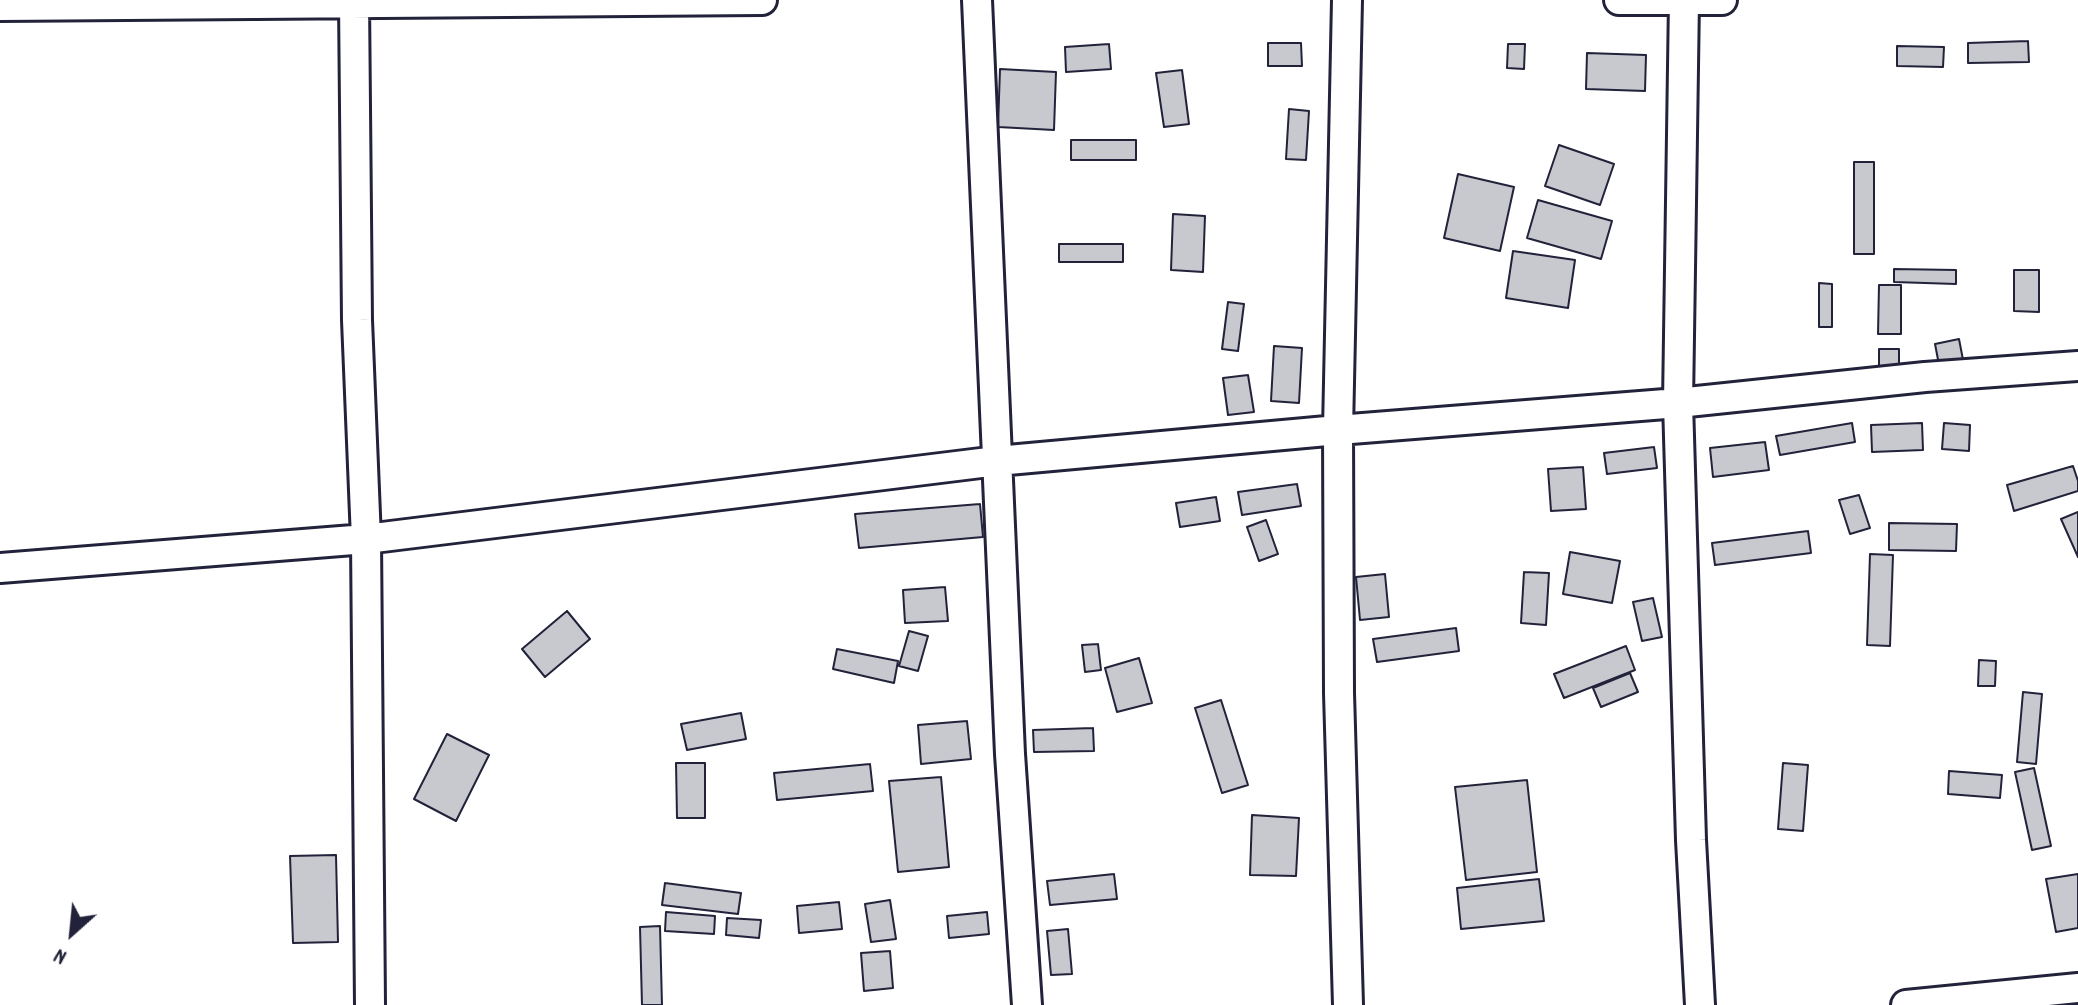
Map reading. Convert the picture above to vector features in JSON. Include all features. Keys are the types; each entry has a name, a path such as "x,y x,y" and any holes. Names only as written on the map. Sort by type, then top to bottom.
{"street":[{"path":"0,6 762,0"},
{"path":"977,0 1010,754 1027,1005"},
{"path":"1347,0 1338,430 1339,693 1348,1005"},
{"path":"1619,0 1722,0"},
{"path":"1684,0 1678,403 1700,1005"},
{"path":"354,2 357,320 366,539 370,1005"},
{"path":"0,568 366,539 997,461 1678,403 1925,377 2078,366"},
{"path":"1906,1005 2078,988"}],"building":[{"path":"2028,41 2029,62 1968,63 1968,43"},
{"path":"1268,43 1301,43 1302,66 1268,66"},
{"path":"1109,44 1111,69 1066,72 1065,47"},
{"path":"1508,44 1525,44 1524,69 1507,68"},
{"path":"1897,46 1944,47 1943,67 1897,66"},
{"path":"1587,53 1646,55 1645,91 1586,89"},
{"path":"1000,69 1056,72 1054,130 998,127"},
{"path":"1182,70 1189,124 1164,127 1156,73"},
{"path":"1289,109 1309,111 1306,160 1286,159"},
{"path":"1071,140 1136,140 1136,160 1071,160"},
{"path":"1559,145 1614,164 1600,205 1545,186"},
{"path":"1854,162 1874,162 1874,254 1854,254"},
{"path":"1458,174 1514,187 1500,251 1444,238"},
{"path":"1538,200 1612,221 1601,259 1527,238"},
{"path":"1173,214 1205,216 1203,272 1171,270"},
{"path":"1059,244 1123,244 1123,262 1059,262"},
{"path":"1513,251 1575,260 1568,308 1506,298"},
{"path":"1894,269 1956,270 1956,284 1894,282"},
{"path":"2014,270 2039,270 2039,312 2014,311"},
{"path":"1819,283 1832,284 1832,327 1819,327"},
{"path":"1879,285 1901,285 1901,334 1878,334"},
{"path":"1228,302 1244,304 1238,351 1222,349"},
{"path":"1959,339 1964,365 1940,370 1935,344"},
{"path":"1274,346 1302,348 1299,403 1271,401"},
{"path":"1879,349 1899,349 1899,373 1879,372"},
{"path":"1248,375 1254,412 1228,415 1223,378"},
{"path":"1852,423 1855,442 1780,455 1776,436"},
{"path":"1922,423 1923,450 1872,452 1871,425"},
{"path":"1944,423 1970,425 1969,451 1942,449"},
{"path":"1765,442 1769,470 1713,477 1710,448"},
{"path":"1654,447 1657,468 1607,474 1604,453"},
{"path":"2073,466 2078,491 2014,511 2007,485"},
{"path":"1583,467 1586,509 1551,511 1548,469"},
{"path":"1297,484 1301,506 1242,515 1238,492"},
{"path":"1859,495 1870,528 1850,534 1839,500"},
{"path":"1216,497 1220,521 1180,527 1176,503"},
{"path":"980,504 983,537 859,548 855,514"},
{"path":"2078,512 2078,557 2061,519"},
{"path":"1266,520 1278,554 1259,561 1247,527"},
{"path":"1889,523 1957,524 1956,551 1889,550"},
{"path":"1808,531 1811,553 1715,565 1712,543"},
{"path":"1570,552 1620,561 1612,603 1563,594"},
{"path":"1870,554 1893,555 1890,646 1867,645"},
{"path":"1524,572 1549,573 1546,625 1521,623"},
{"path":"1385,574 1389,617 1360,620 1356,577"},
{"path":"945,587 948,621 905,623 903,590"},
{"path":"1653,598 1662,637 1642,641 1633,602"},
{"path":"567,611 590,639 545,677 522,649"},
{"path":"1456,628 1459,651 1377,662 1373,639"},
{"path":"909,631 928,636 918,671 899,666"},
{"path":"1098,644 1101,670 1085,672 1082,645"},
{"path":"1626,646 1635,670 1564,698 1554,674"},
{"path":"837,649 898,661 894,683 833,669"},
{"path":"1139,658 1152,703 1117,712 1105,668"},
{"path":"1979,660 1996,661 1995,686 1978,686"},
{"path":"1630,673 1638,692 1601,707 1593,688"},
{"path":"2023,692 2042,694 2036,764 2017,762"},
{"path":"1221,700 1248,785 1222,793 1195,708"},
{"path":"741,713 746,739 687,750 681,724"},
{"path":"967,721 971,759 921,764 918,725"},
{"path":"1093,728 1094,751 1034,752 1033,730"},
{"path":"447,734 489,755 456,821 414,799"},
{"path":"676,763 705,763 705,818 677,818"},
{"path":"1783,763 1808,765 1803,831 1778,829"},
{"path":"870,764 873,791 777,800 774,773"},
{"path":"2034,768 2051,846 2032,850 2015,772"},
{"path":"1949,771 2002,775 2000,798 1948,794"},
{"path":"941,777 949,867 898,872 889,781"},
{"path":"1527,780 1537,872 1466,880 1455,787"},
{"path":"1252,815 1299,818 1296,876 1250,875"},
{"path":"336,855 338,942 293,943 290,856"},
{"path":"1114,874 1117,899 1050,905 1047,881"},
{"path":"2078,874 2078,928 2056,932 2046,879"},
{"path":"1539,879 1544,921 1461,929 1457,888"},
{"path":"665,883 741,893 738,914 662,905"},
{"path":"890,900 896,939 871,942 865,904"},
{"path":"839,902 842,929 799,933 797,906"},
{"path":"666,912 715,916 714,934 665,931"},
{"path":"987,912 989,934 949,938 947,916"},
{"path":"727,918 761,920 759,938 726,935"},
{"path":"660,926 662,1005 642,1005 640,927"},
{"path":"1068,929 1072,974 1051,975 1047,931"},
{"path":"890,951 893,988 864,991 861,953"}]}
